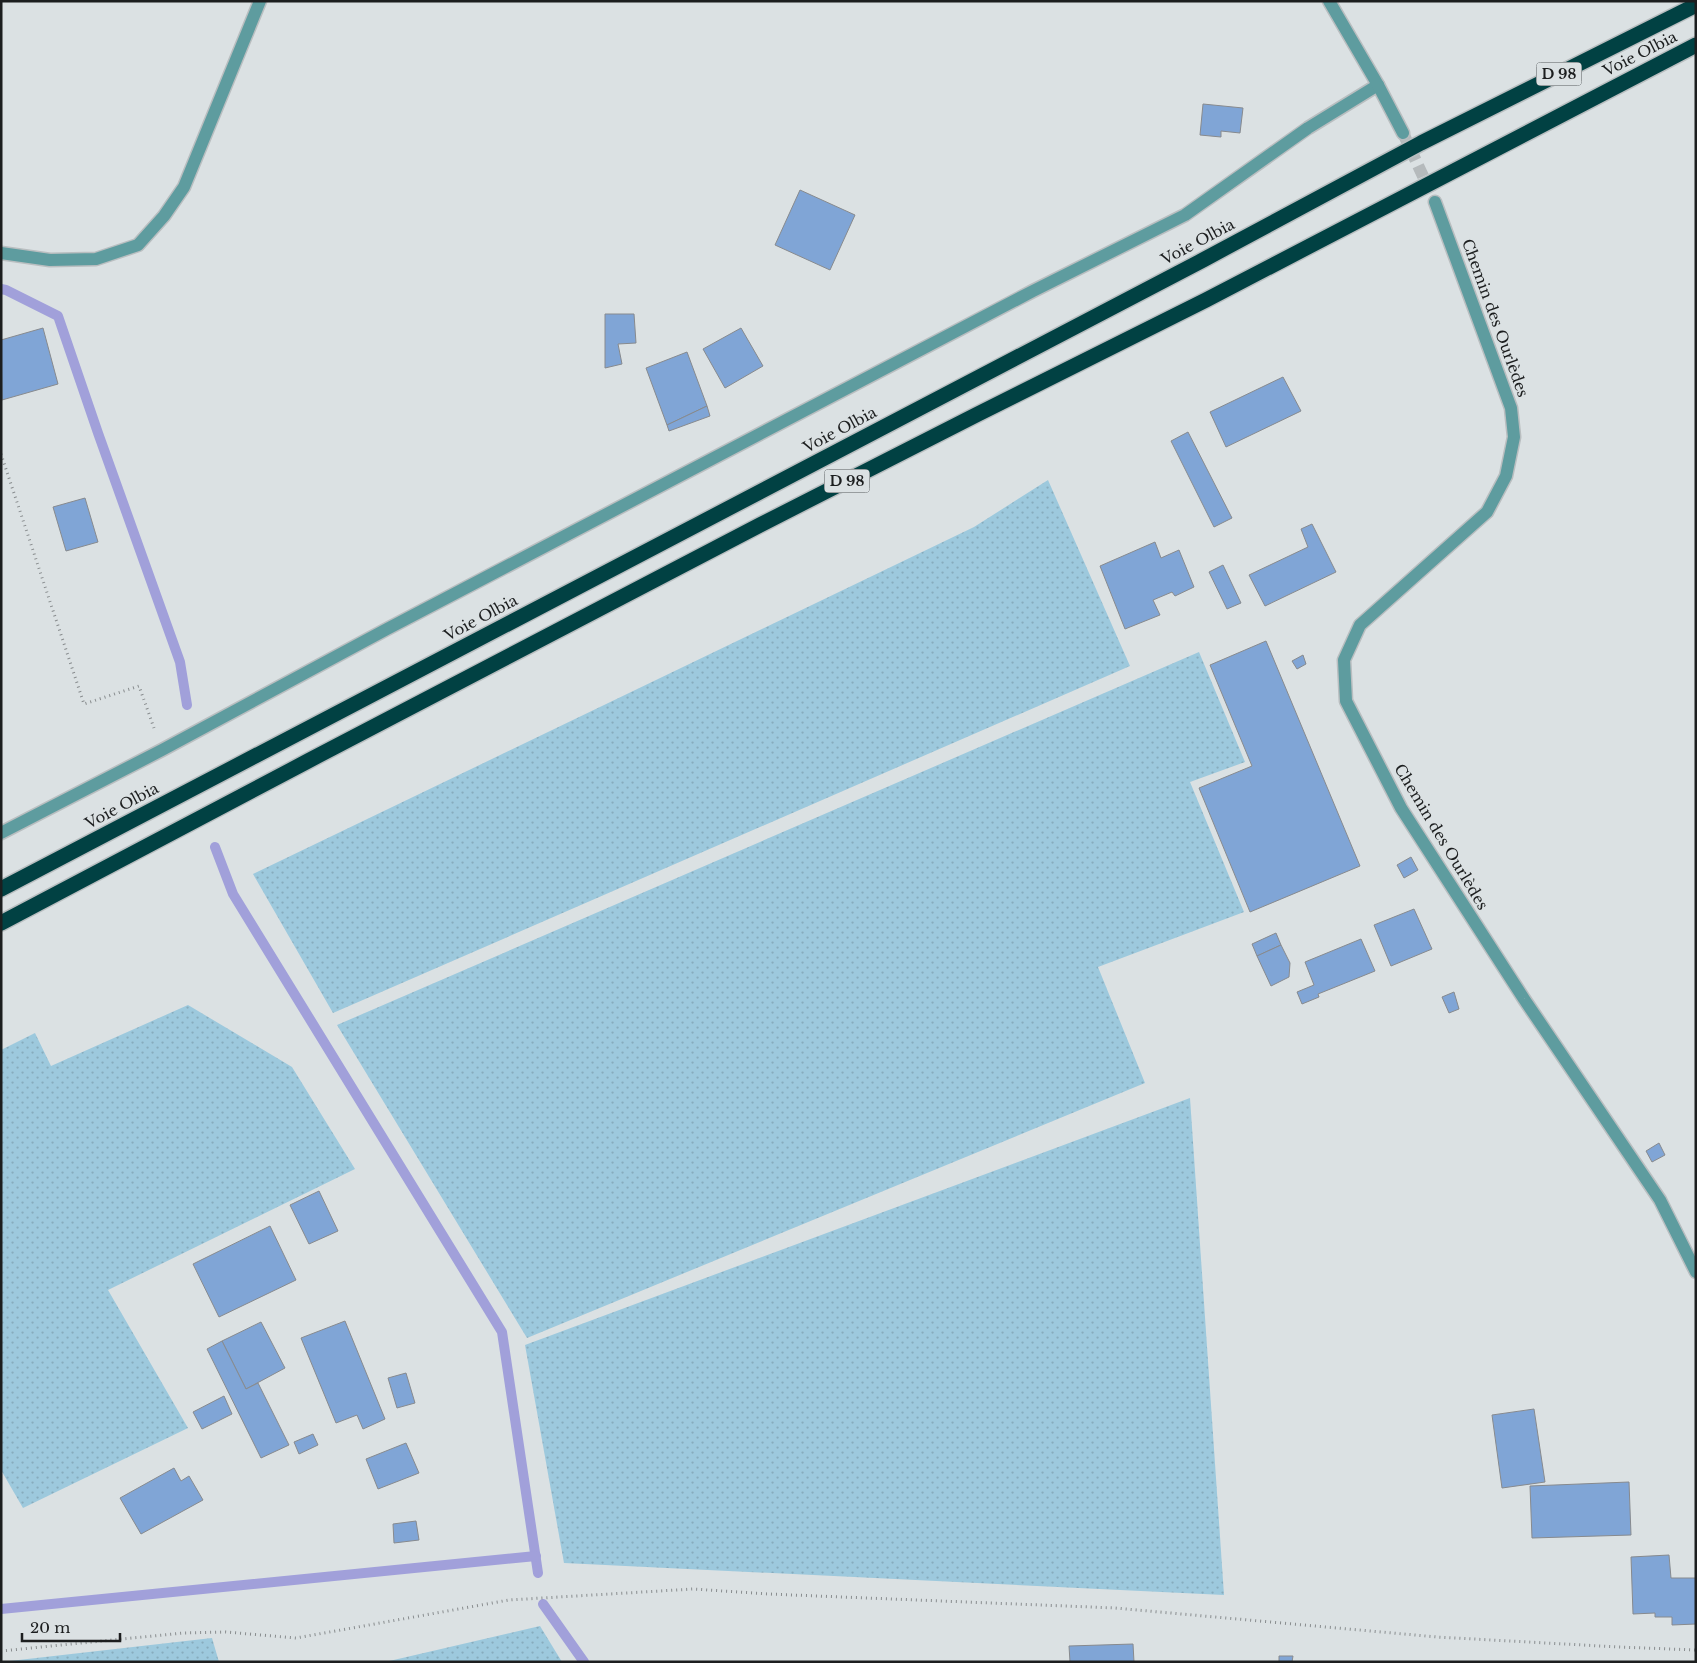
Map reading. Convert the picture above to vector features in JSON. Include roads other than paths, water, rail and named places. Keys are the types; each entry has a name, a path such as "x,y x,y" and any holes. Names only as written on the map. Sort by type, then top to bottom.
{"highway":[{"name":"Voie Olbia","path":"1,890 1202,260 1421,143 1696,5"},
{"name":"Voie Olbia","path":"1,923 299,765 751,530 976,414 1206,300 1696,45"}],"street":[{"path":"1,254 50,260 96,259 138,245 164,216 184,187 260,1"},
{"path":"1329,1 1378,85 1403,133"},
{"path":"1,833 162,750 386,629 1033,291 1185,215 1308,128 1378,85"},
{"name":"Chemin des Ourlèdes","path":"1435,202 1510,408 1514,437 1506,476 1487,512 1360,625 1344,660 1346,701 1400,808 1524,999 1660,1200 1696,1272"}],"waterway":[{"path":"1,289 58,316 180,662 187,705"},
{"path":"215,847 233,894 502,1332 538,1573"},
{"path":"1,1609 536,1556"},
{"path":"543,1604 584,1662"}],"tunnel":[{"path":"1403,133 1435,202"}]}
